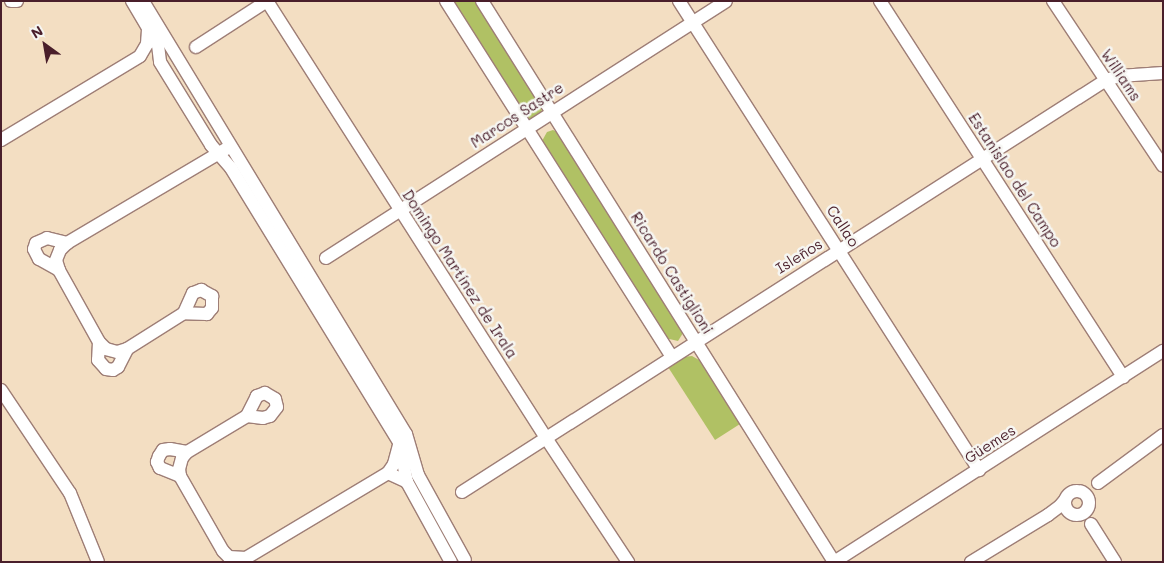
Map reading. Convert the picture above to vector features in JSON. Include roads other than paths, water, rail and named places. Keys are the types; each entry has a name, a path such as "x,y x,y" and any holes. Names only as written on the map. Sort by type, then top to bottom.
{"street":[{"path":"11,1 17,1"},
{"path":"132,1 148,28 162,42"},
{"path":"143,1 162,42 230,146 406,434 418,475 459,561"},
{"path":"196,47 267,1"},
{"name":"Domingo Martínez de Irala","path":"267,1 546,438 628,562"},
{"path":"446,1 671,356"},
{"name":"Ricardo Castiglioni","path":"482,1 834,562"},
{"name":"Callao","path":"679,1 839,249 978,470"},
{"name":"Marcos Sastre","path":"326,258 726,1"},
{"name":"Estanislao del Campo","path":"880,1 1123,377"},
{"name":"Williams","path":"1053,1 1163,166"},
{"path":"1,140 140,56 147,44 148,28"},
{"path":"160,62 162,42"},
{"path":"140,56 148,56 160,62 211,144 231,168 399,442 407,482 459,561"},
{"name":"Isleños","path":"462,492 695,340 1106,80 1119,76 1163,73"},
{"path":"184,313 126,349 117,352 106,349 99,342 59,270 56,260 60,250 67,244 230,146"},
{"path":"59,270 52,264 39,259 34,249 36,243 47,238 67,244"},
{"path":"99,342 98,360 106,369 113,370 118,368 126,349"},
{"name":"Güemes","path":"834,562 1163,351"},
{"path":"1,390 70,493 98,562"},
{"path":"247,416 187,452 182,458 180,476 222,557 229,556 246,560 388,473 394,464 399,442"},
{"path":"1048,515 1081,505 1098,483 1163,435"},
{"path":"180,476 160,468 157,462 158,456 163,450 170,449 187,452"},
{"path":"388,473 407,482"},
{"path":"971,562 1048,515 1065,500 1068,494 1081,505 1115,562"}]}
